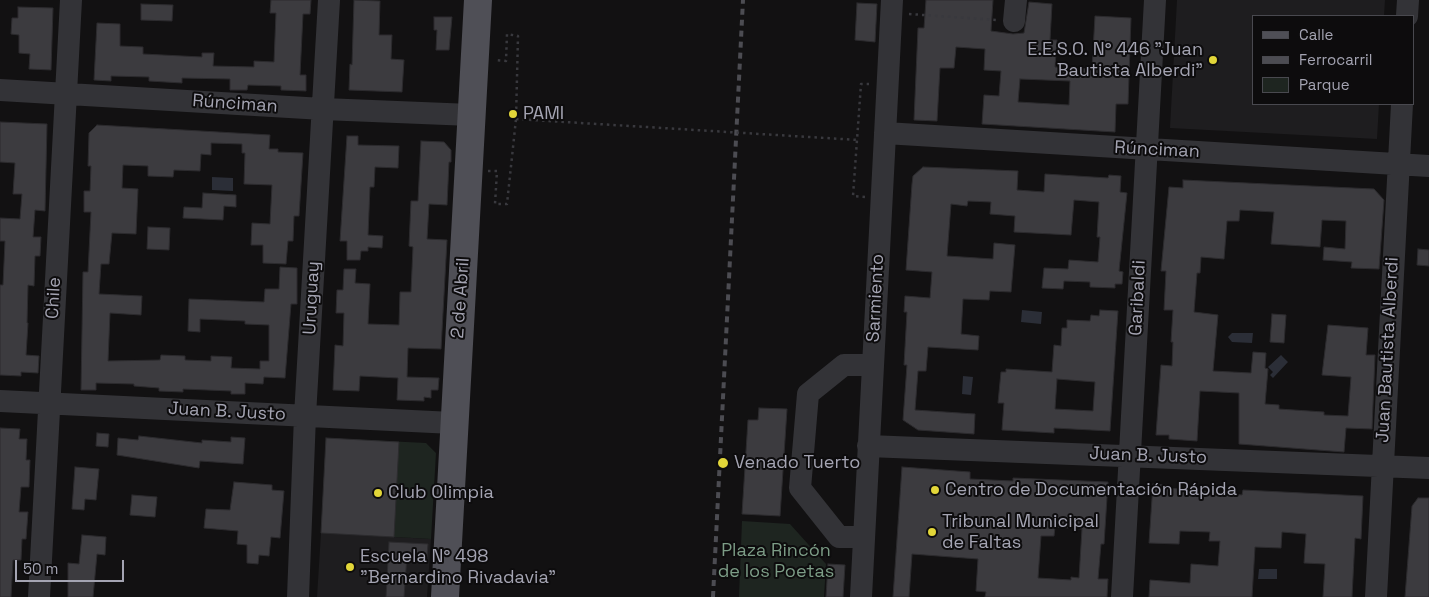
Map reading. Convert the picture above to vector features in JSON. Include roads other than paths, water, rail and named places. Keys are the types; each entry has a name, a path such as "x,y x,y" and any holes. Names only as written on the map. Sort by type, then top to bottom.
{"main road":[{"name":"2 de Abril","path":"445,597 453,423 478,0"}],"street":[{"name":"Chile","path":"39,597 71,0"},
{"name":"Uruguay","path":"298,597 305,416 329,0"},
{"name":"Garibaldi","path":"1122,597 1155,0"},
{"path":"1407,15 1408,0"},
{"name":"Sarmiento","path":"861,597 892,6"},
{"name":"Rúnciman","path":"0,90 323,109 471,115"},
{"name":"Juan Bautista Alberdi","path":"1376,597 1402,105"},
{"name":"Rúnciman","path":"886,133 1429,166"},
{"path":"864,538 839,537 800,488 808,394 844,365 872,366"},
{"name":"Juan B. Justo","path":"0,401 453,423"},
{"name":"Juan B. Justo","path":"868,446 1429,468"}],"railway":[{"path":"713,597 743,0"}],"place":[{"name":"E.E.S.O. N° 446 \"Juan Bautista Alberdi\"","path":"1213,60"},
{"name":"PAMI","path":"513,114"},
{"name":"Venado Tuerto","path":"723,463"},
{"name":"Centro de Documentación Rápida","path":"935,490"},
{"name":"Club Olimpia","path":"378,493"},
{"name":"Tribunal Municipal de Faltas","path":"932,532"},
{"name":"Escuela N° 498 \"Bernardino Rivadavia\"","path":"350,567"}],"park label":[{"name":"Plaza Rincón de los Poetas","path":"776,561"}]}
